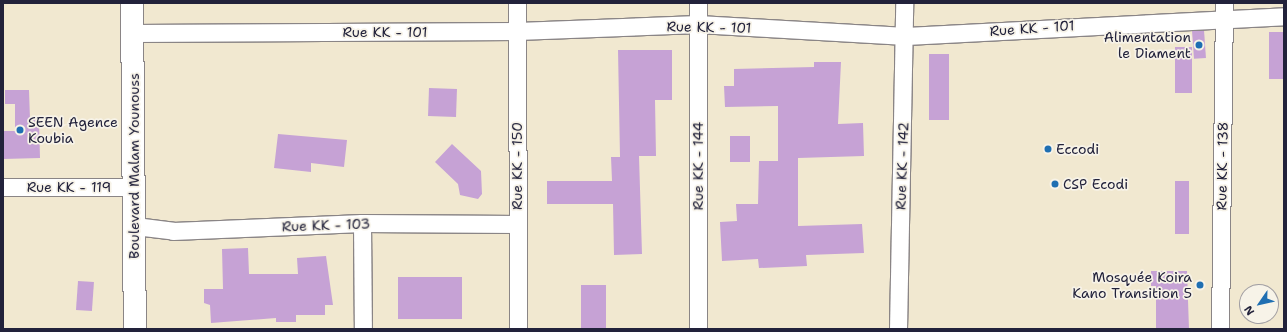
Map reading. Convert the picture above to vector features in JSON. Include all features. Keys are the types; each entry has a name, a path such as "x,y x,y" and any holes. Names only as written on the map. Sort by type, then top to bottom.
{"main road":[{"name":"Boulevard Malam Younouss","path":"132,3 135,329"}],"street":[{"name":"Rue KK - 150","path":"516,3 518,329"},
{"name":"Rue KK - 144","path":"698,3 698,329"},
{"name":"Rue KK - 142","path":"898,329 906,36 904,3"},
{"name":"Rue KK - 101","path":"133,33 517,31 698,24 906,36 1224,10 1284,16"},
{"name":"Rue KK - 138","path":"1220,329 1224,10"},
{"name":"Rue KK - 119","path":"3,187 134,187"},
{"name":"Rue KK - 103","path":"135,226 173,231 362,223 517,224"},
{"path":"362,223 363,329"}],"building":[{"path":"1204,30 1206,58 1194,59 1192,31"},
{"path":"1269,32 1284,32 1284,79 1269,79"},
{"path":"1175,47 1192,47 1192,93 1175,93"},
{"path":"618,50 672,50 672,100 655,100 656,156 639,156 642,254 614,255 613,204 547,204 547,181 612,181 611,157 620,157"},
{"path":"929,54 949,54 949,120 929,120"},
{"path":"814,62 841,62 838,124 863,123 864,156 798,158 798,226 862,224 864,253 806,255 807,266 759,268 758,259 722,261 720,222 737,221 736,204 758,204 759,161 778,161 778,106 725,107 724,86 734,86 734,69 814,67"},
{"path":"429,88 457,89 456,117 428,116"},
{"path":"5,90 29,90 30,119 39,119 40,158 3,159 3,131 15,131 15,104 5,104"},
{"path":"278,134 347,140 344,167 311,163 311,172 274,168"},
{"path":"730,136 750,136 750,162 730,162"},
{"path":"452,144 481,171 482,194 478,199 460,195 458,184 435,162"},
{"path":"1175,181 1189,181 1189,234 1175,234"},
{"path":"248,248 249,274 298,274 297,258 326,256 333,305 325,305 325,315 296,315 296,322 276,322 276,318 211,323 210,305 204,303 204,289 223,289 222,249"},
{"path":"1151,271 1187,271 1189,329 1156,329 1156,286 1151,286"},
{"path":"398,277 462,277 462,319 398,319"},
{"path":"78,281 94,282 92,311 76,310"},
{"path":"581,285 606,285 606,329 581,329"}],"place":[{"name":"Alimentation le Diament","path":"1199,45"},
{"name":"SEEN Agence Koubia","path":"20,130"},
{"name":"Eccodi","path":"1048,149"},
{"name":"CSP Ecodi","path":"1055,184"},
{"name":"Mosquée Koira Kano Transition 5","path":"1200,285"}]}
